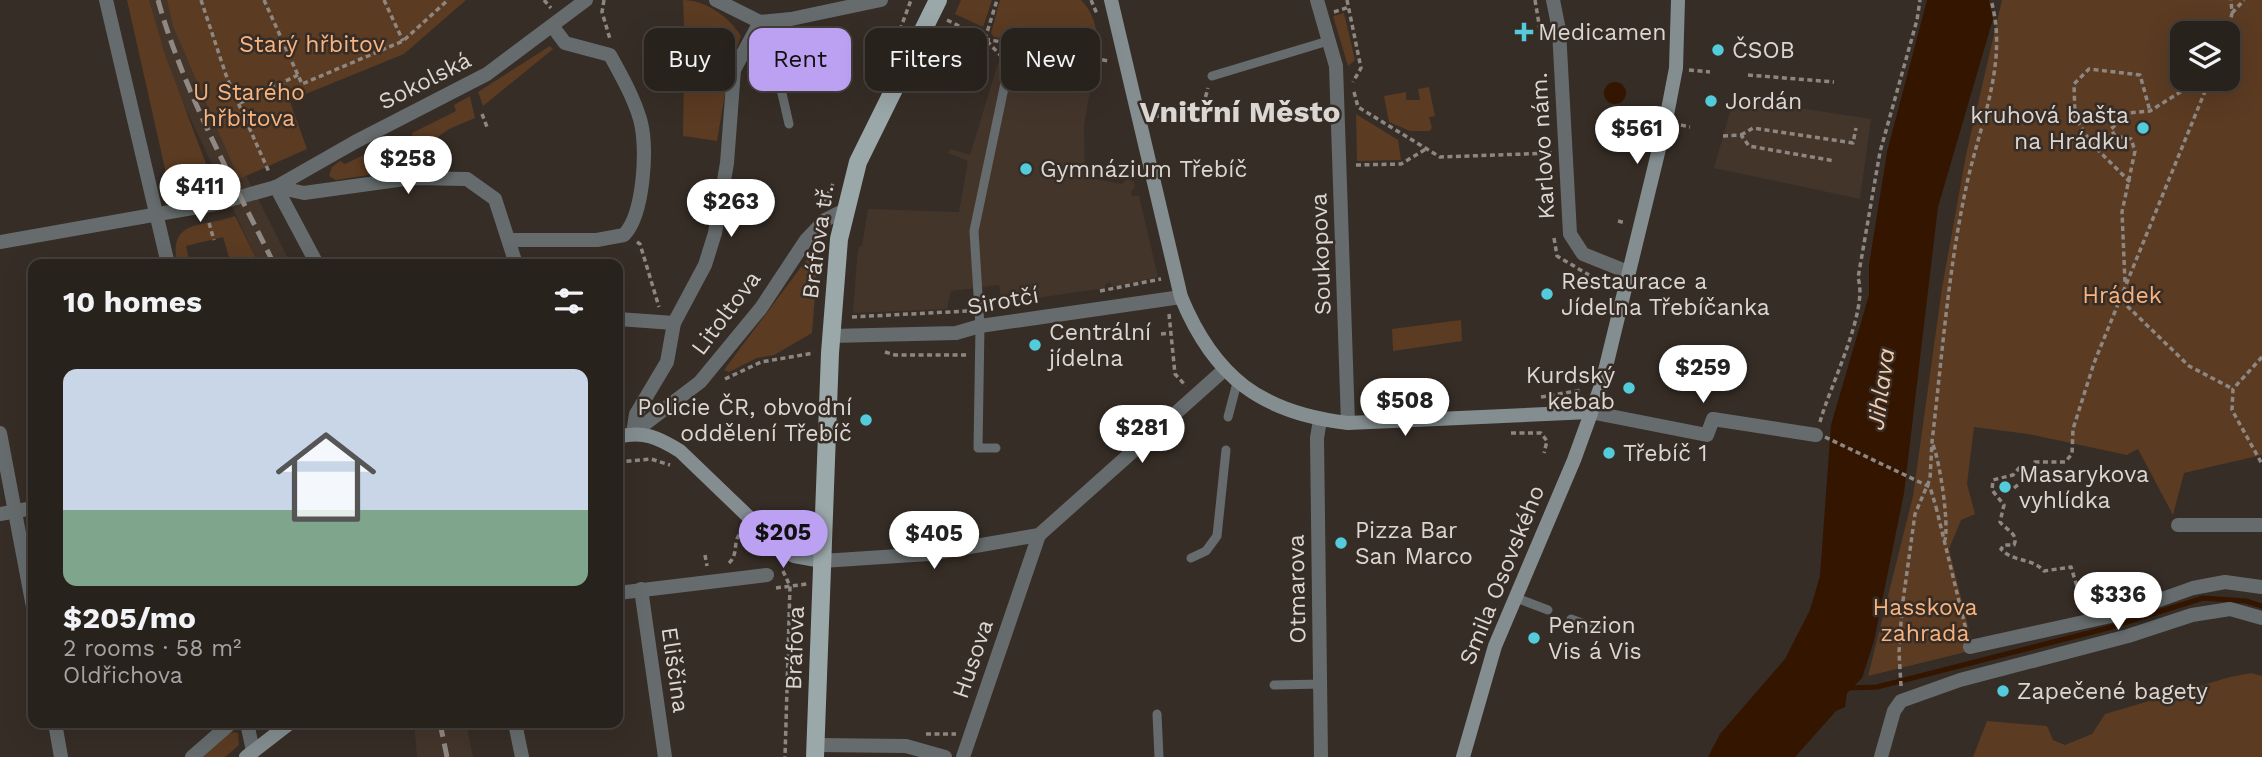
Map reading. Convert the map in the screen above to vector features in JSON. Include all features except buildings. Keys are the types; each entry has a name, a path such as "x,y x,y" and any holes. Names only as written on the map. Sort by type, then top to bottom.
{"main road":[{"name":"Bráfova tř.","path":"827,426 831,336 844,211 858,162 938,0"},
{"name":"Bráfova","path":"815,751 827,426"}],"street":[{"path":"106,0 159,213 167,259"},
{"name":"Sokolská","path":"276,187 487,74 586,0"},
{"path":"716,0 760,22 791,19 881,0"},
{"path":"1111,0 1181,296 1200,338 1237,383 1277,407 1320,420 1348,423 1590,412 1707,435 1713,419 1821,436"},
{"name":"Soukopova","path":"1317,0 1336,66 1345,83 1340,165 1348,423"},
{"name":"Karlovo nám.","path":"1553,0 1559,30 1573,242 1583,254 1628,272"},
{"path":"1628,272 1676,68 1678,0"},
{"path":"633,433 636,414 667,362 669,322 705,265 715,233 727,163 734,70 760,22"},
{"path":"510,240 597,240 624,235 631,227 638,210 642,168 640,119 610,55 565,43 553,27"},
{"path":"0,242 215,204 276,187 304,194 412,178 467,179 495,199 515,259"},
{"path":"276,187 314,259"},
{"name":"Litoltova","path":"633,433 701,382 761,308 806,240 825,220 844,211"},
{"name":"Smila Osovského","path":"1463,757 1488,669 1514,597 1574,460 1602,383 1628,272"},
{"name":"Sirotčí","path":"831,336 956,333 980,325 1181,296"},
{"path":"623,319 669,322"},
{"path":"623,436 633,433 650,435 680,451 781,548 794,556 822,561 929,554 1039,535 1224,370"},
{"name":"Otmarova","path":"1320,420 1317,438 1321,757"},
{"path":"0,433 28,581"},
{"path":"0,514 28,509"},
{"path":"2178,526 2262,525"},
{"name":"Husova","path":"963,757 1039,535"},
{"path":"623,592 767,575"},
{"path":"1970,648 2120,614 2193,588 2225,582 2262,587"},
{"name":"Eliščina","path":"641,589 664,757"},
{"path":"1881,757 1894,711 1901,701 1960,680 2128,636 2192,615 2230,609 2262,618"},
{"path":"56,728 61,757"},
{"path":"192,757 225,728"},
{"path":"247,728 249,754"},
{"path":"249,754 283,728"},
{"path":"516,728 522,757"},
{"path":"815,751 906,746 945,757"}],"lane":[{"path":"748,41 778,76 789,124"},
{"path":"1212,76 1328,41"},
{"path":"996,448 978,448 980,325 974,231 1003,91"},
{"path":"1228,416 1237,383"},
{"path":"1191,558 1206,551 1217,537 1226,450"},
{"path":"1514,597 1548,610"},
{"path":"1571,618 1601,630"},
{"path":"1274,685 1322,684"},
{"path":"1157,714 1158,757"}],"path":[{"path":"201,0 227,78 276,187"},
{"path":"264,0 302,84 402,41 448,0"},
{"path":"384,0 402,41"},
{"path":"544,0 552,9"},
{"path":"604,0 602,12 611,40"},
{"path":"900,28 911,0"},
{"path":"987,32 997,0"},
{"path":"1348,0 1361,68 1345,83 1358,107 1440,157 1566,152"},
{"path":"1920,0 1917,20 1880,152 1858,278 1862,288 1821,436 1930,487 1970,648"},
{"path":"1901,686 1902,608 1915,514 1930,479 1931,442 1965,189 1994,79 1998,33 1991,0"},
{"path":"2230,21 2231,0"},
{"path":"2232,13 2244,0"},
{"path":"941,28 946,19 964,28"},
{"path":"987,39 1109,61"},
{"path":"987,41 1001,56"},
{"path":"2130,181 2091,143 2075,117 2074,84 2089,69 2140,75 2150,111"},
{"path":"1695,71 1710,72"},
{"path":"240,104 298,75"},
{"path":"1748,75 1834,82"},
{"path":"1151,118 1203,106 1212,76"},
{"path":"2125,284 2122,212 2135,151 2131,138 2115,136 2111,130 2128,113 2150,111 2182,91"},
{"path":"2014,488 2024,481 2035,462 2064,462 2072,454 2073,429 2080,404 2125,284 2205,91"},
{"path":"482,114 487,127"},
{"path":"1681,125 1690,127"},
{"path":"1723,136 1741,135 1753,128 1853,143 1856,128"},
{"path":"1741,135 1749,146 1835,161"},
{"path":"1340,165 1402,164 1426,149"},
{"path":"821,205 833,183"},
{"path":"209,223 214,240"},
{"path":"624,235 640,244 669,322"},
{"path":"2121,300 2189,366 2233,389"},
{"path":"849,307 852,317 980,325 974,351 968,355 895,355 875,349"},
{"path":"1168,312 1175,374 1194,394"},
{"path":"1161,334 1171,333"},
{"path":"727,378 761,362 804,353"},
{"path":"2262,357 2233,389 2232,410 2262,464"},
{"path":"1535,397 1574,394 1584,388"},
{"path":"1537,433 1545,436 1545,453"},
{"path":"1931,442 1940,460 1948,527 1944,542"},
{"path":"623,461 651,458 677,470"},
{"path":"2024,481 2021,466 2014,475 1993,480 1992,490 2004,505 2000,522 2015,536 2016,541 2014,545 2004,545 2001,549 2015,560 2032,562 2043,571 2071,568 2087,620"},
{"path":"722,566 731,563 736,554 735,541 741,532 733,524"},
{"path":"705,555 707,569 714,568"},
{"path":"785,757 790,586"},
{"path":"917,734 961,732"}],"shaded area":[{"path":"144,0 172,0 219,122 288,259 257,259 169,73"},
{"path":"998,63 1001,63 1001,91 1090,91 1084,126 1085,177 1122,184 1127,179 1134,182 1132,196 1139,196 1158,277 1112,287 1110,282 1105,284 1105,288 1002,303 999,285 951,291 947,309 853,313 857,258 859,247 862,246 868,209 959,212 968,161 948,153 950,149 970,155"},
{"path":"1734,98 1871,119 1860,199 1714,168"},
{"path":"414,728 467,728 473,757 417,757"}],"green space":[{"path":"127,0 149,0 164,52 209,172 222,185 170,191"},
{"path":"167,0 466,0 404,54 291,100 287,93 307,149 239,179 173,26"},
{"path":"683,0 708,6 735,28 687,28 684,26"},
{"path":"961,0 992,0 983,27 955,14"},
{"path":"1000,0 1081,0 1090,12 1095,28 1001,28 1001,38 994,37 991,33"},
{"name":"Hrádek","path":"2002,0 2262,0 2262,455 2184,473 2173,515 2138,449 2127,455 2028,434 1974,427 1967,484 1975,514 1961,520 1949,549 1974,650 1868,676 1913,496 1942,288 1966,155"},
{"path":"1344,13 1355,60 1348,66 1333,16"},
{"path":"735,28 741,36 735,53"},
{"path":"550,46 553,49 483,106 478,92"},
{"path":"1429,87 1435,116 1429,117 1432,128 1429,131 1410,131 1389,122 1384,96 1406,92 1406,100 1420,100 1418,89"},
{"path":"684,91 725,91 717,141 683,136"},
{"path":"470,96 475,118 449,129 413,154 412,133 456,111 454,105"},
{"path":"1356,114 1398,140 1401,160 1357,161"},
{"path":"403,136 408,169 336,180 329,176 332,167 340,161 345,164"},
{"path":"235,216 256,259 230,259 223,237 186,246 189,259 177,259 178,239 183,232 200,224"},
{"path":"819,243 812,333 774,355 757,358 729,372 724,370"},
{"path":"1461,320 1462,341 1393,351 1392,329"},
{"path":"2251,673 2262,676 2262,757 1973,757 1987,721 2047,726 2053,740 2065,745 2092,734 2105,714"},
{"path":"228,733 238,733 239,745 225,757 202,757"}],"water":[{"name":"Jihlava","path":"1927,0 1989,0 1993,19 1938,207 1904,493 1874,641 1862,678 1847,693 1845,707 1836,711 1795,757 1708,757 1720,734 1785,659 1810,610 1820,576 1831,425 1869,295 1869,265 1887,152"},
{"path":"1615,82 1623,85 1626,93 1623,101 1615,104 1607,101 1604,93 1607,85"}],"waterway":[{"path":"1848,688 1877,687 2108,628 2203,598 2246,601 2262,606"}],"railway":[{"path":"158,0 195,102 272,259"},
{"path":"441,728 447,757"}],"place":[{"name":"Medicamen","path":"1524,32"},
{"name":"ČSOB","path":"1718,50"},
{"name":"Jordán","path":"1711,101"},
{"name":"kruhová bašta na Hrádku","path":"2143,128"},
{"name":"Gymnázium Třebíč","path":"1026,169"},
{"name":"Restaurace a Jídelna Třebíčanka","path":"1547,294"},
{"name":"Centrální jídelna","path":"1035,345"},
{"name":"Kurdský kebab","path":"1629,388"},
{"name":"Policie ČR, obvodní oddělení Třebíč","path":"866,420"},
{"name":"Třebíč 1","path":"1609,453"},
{"name":"Masarykova vyhlídka","path":"2005,487"},
{"name":"Pizza Bar San Marco","path":"1341,543"},
{"name":"Penzion Vis á Vis","path":"1534,638"},
{"name":"Zapečené bagety","path":"2003,691"}],"district":[{"name":"Vnitřní Město","path":"1240,111"}],"park label":[{"name":"Starý hřbitov","path":"312,44"},
{"name":"U Starého hřbitova","path":"249,105"},
{"name":"Hasskova zahrada","path":"1925,620"}]}
